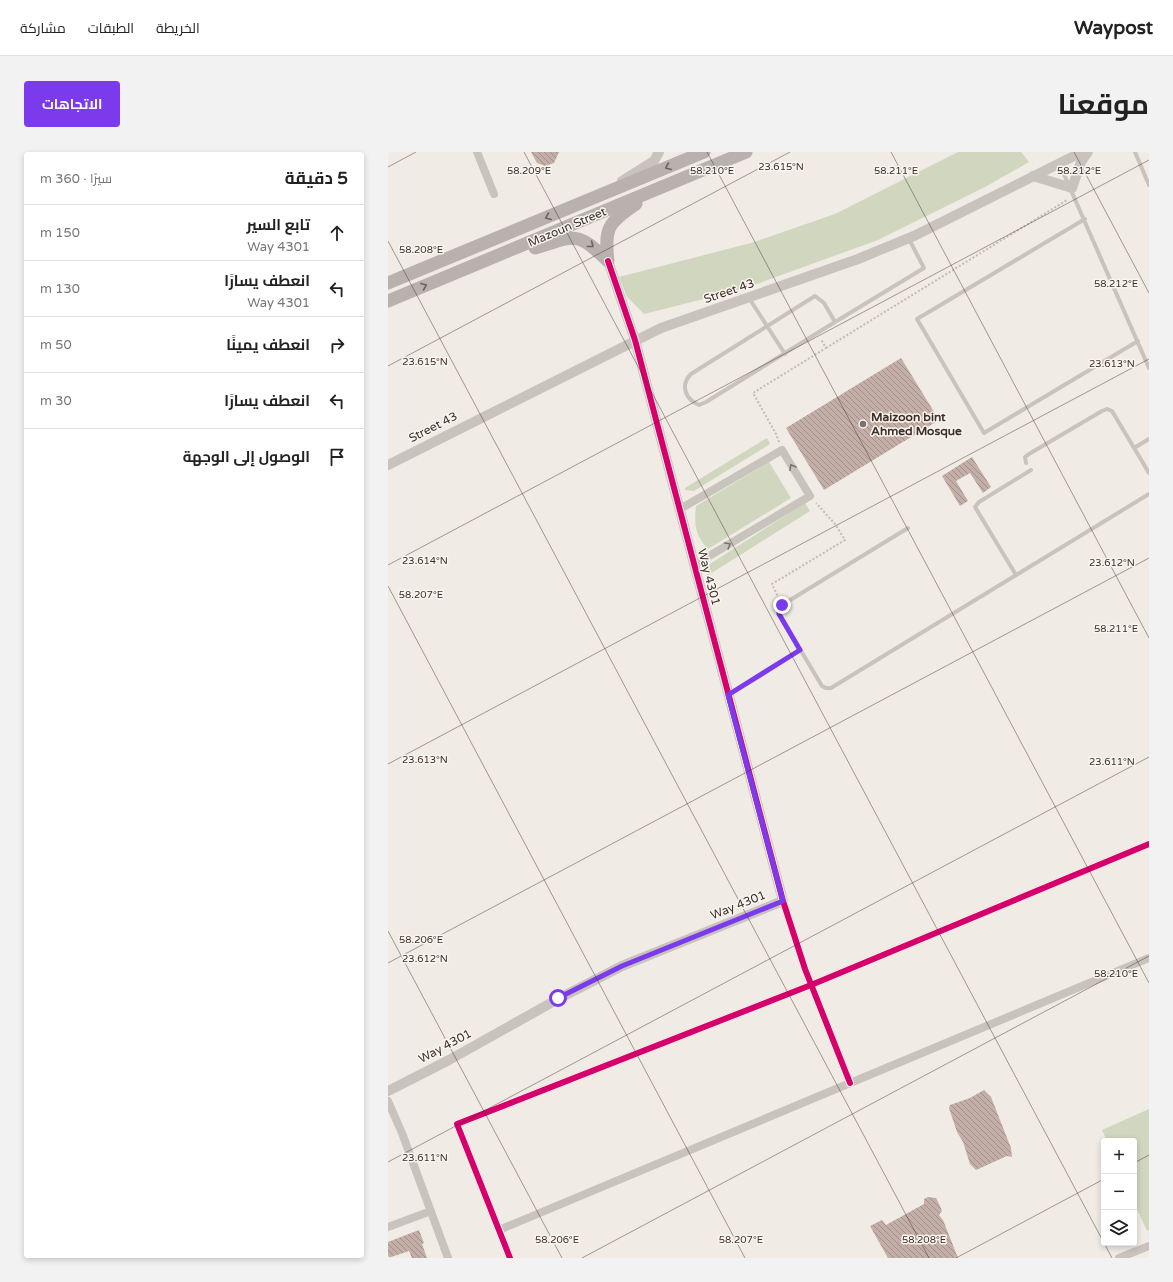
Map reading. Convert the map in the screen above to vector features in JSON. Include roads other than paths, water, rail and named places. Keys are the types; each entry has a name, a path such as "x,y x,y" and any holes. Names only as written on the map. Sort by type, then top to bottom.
{"main road":[{"name":"Mazoun Street","path":"388,283 704,152"},
{"name":"Mazoun Street","path":"388,301 746,152"},
{"path":"608,261 607,236 608,230 615,219 658,188"},
{"path":"461,271 573,237 584,240 608,261"}],"street":[{"path":"476,152 494,194"},
{"path":"599,196 654,161 659,152"},
{"name":"Street 43","path":"388,465 661,328 858,259 909,238 1082,152"},
{"path":"1033,176 1073,192 1081,162 1088,152"},
{"name":"Way 4301","path":"388,1091 449,1060 558,998 622,966 783,901 635,340 608,261"},
{"path":"680,509 782,450 810,496 694,565"},
{"path":"510,1258 457,1124 811,985 1149,844"},
{"path":"783,901 811,985 850,1083"},
{"path":"499,1230 1149,958"},
{"path":"388,1101 402,1133 448,1258"},
{"path":"388,1227 431,1211"},
{"path":"1119,1258 1149,1246"}],"lane":[{"path":"1135,152 1149,185"},
{"path":"1060,163 1149,368"},
{"path":"1085,219 917,319 984,433 1138,341"},
{"path":"835,322 824,303 816,296 691,374 685,380 684,389 687,396 692,402 699,405 706,402 924,268 909,238"},
{"path":"749,298 784,354"},
{"path":"1026,463 1025,457 1029,454 1107,409 1112,411 1149,473"},
{"path":"1134,448 1149,439"},
{"path":"1016,575 975,507 979,502 1031,470"},
{"path":"908,528 782,605 779,609 779,614 822,686 831,688 1149,494"},
{"path":"728,695 800,650"}],"place":[{"name":"Maizoon bint Ahmed Mosque","path":"863,424"}]}
